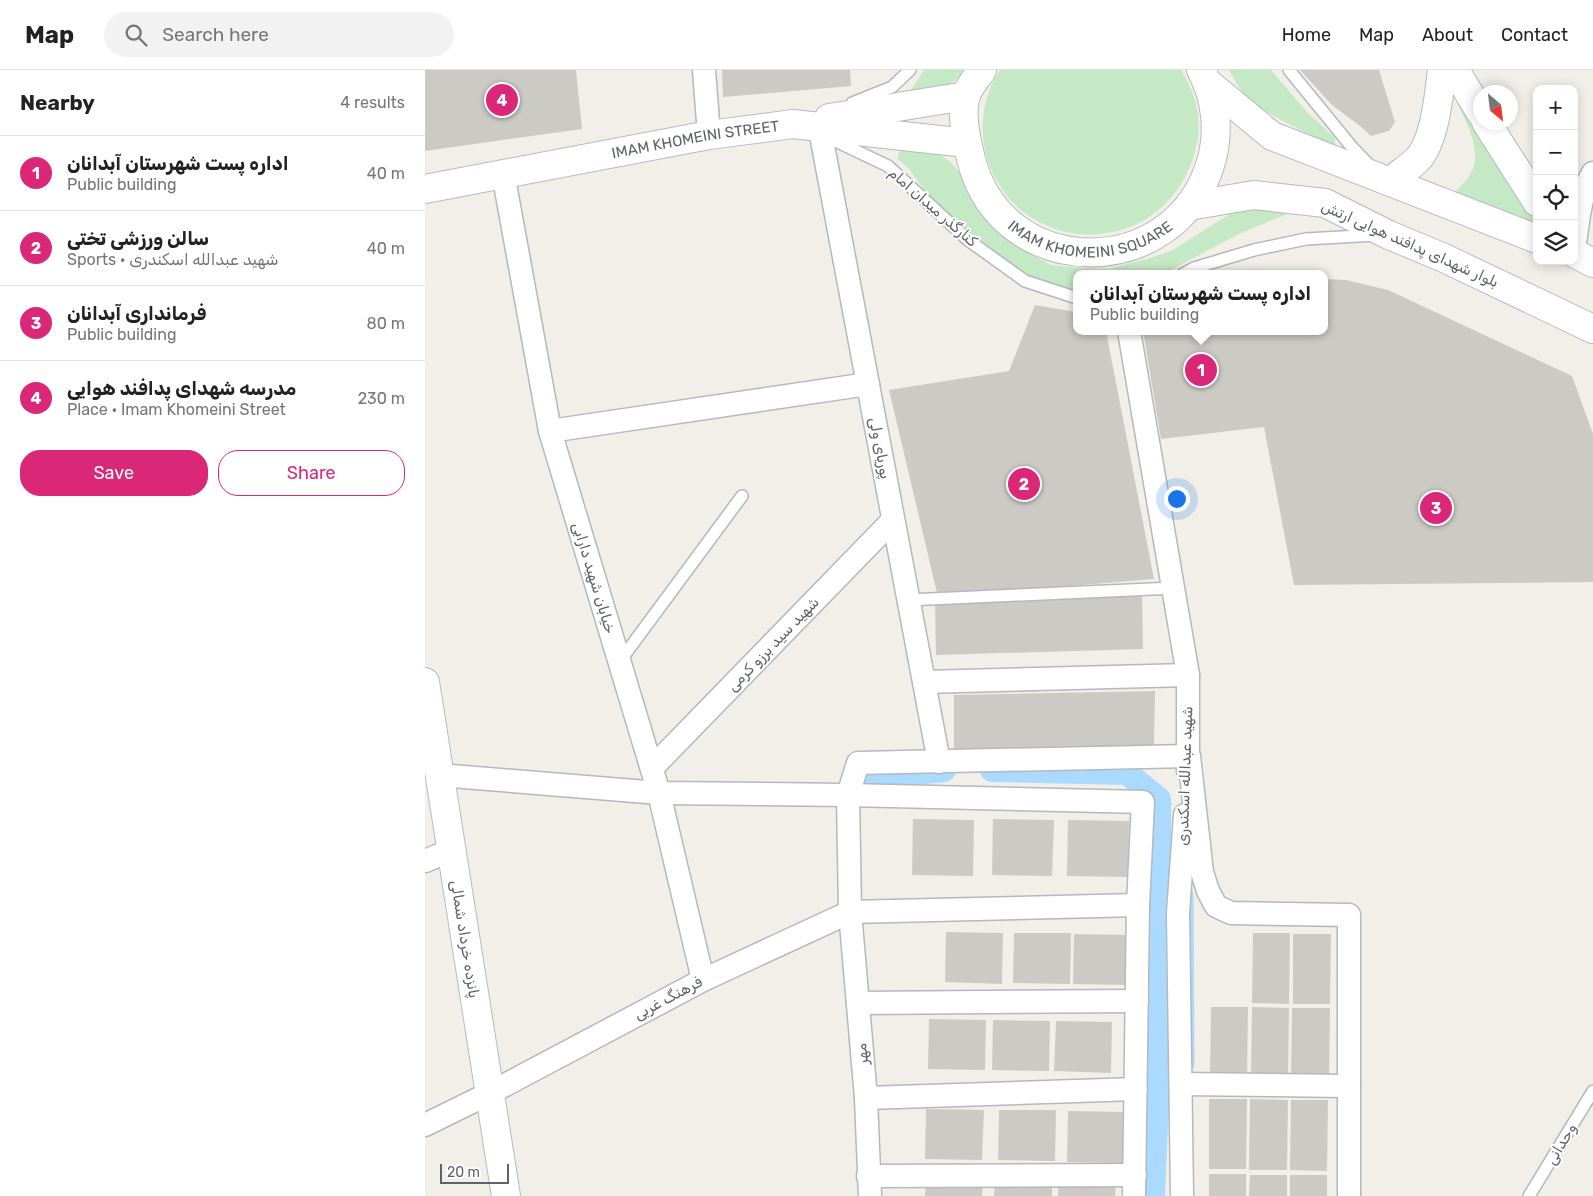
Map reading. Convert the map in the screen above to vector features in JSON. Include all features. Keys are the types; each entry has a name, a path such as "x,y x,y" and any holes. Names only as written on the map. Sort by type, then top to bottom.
{"main road":[{"path":"793,124 965,96 982,70"},
{"path":"1387,180 1419,158 1431,134 1439,102 1442,70"},
{"path":"1455,70 1473,100"},
{"path":"1205,76 1272,136 1533,237"},
{"name":"IMAM KHOMEINI SQUARE","path":"965,96 964,123 967,143 975,174 991,203 1013,226 1041,243 1072,252 1105,253 1137,245 1165,229 1189,206 1206,178 1215,147 1216,115 1205,76"},
{"name":"IMAM KHOMEINI STREET","path":"425,189 709,135 793,124 967,143"},
{"path":"1491,130 1533,196"},
{"name":"بلوار شهدای پدافند هوایی ارتش","path":"1189,206 1254,195 1325,203 1389,235 1443,258 1593,329"},
{"path":"1578,254 1593,263"},
{"name":"پانزده خرداد شمالی","path":"425,682 506,1196"}],"street":[{"path":"705,70 709,135"},
{"name":"پوریای ولی","path":"821,134 939,762"},
{"name":"خیابان شهید دارابی","path":"503,173 549,430 652,768 703,980"},
{"path":"1578,227 1589,179 1593,173"},
{"name":"شهید عبدالله اسکندری","path":"1130,335 1188,675 1189,756 1178,913 1182,1196"},
{"path":"549,430 868,384"},
{"name":"شهید سید برزو کرمی","path":"652,768 893,520"},
{"path":"924,682 1188,675"},
{"path":"939,762 1189,756 1202,872 1208,892 1217,906 1231,913 1349,915 1349,1196"},
{"name":"مهر","path":"869,1186 866,1098 851,912 848,794 858,764 939,762"},
{"path":"439,775 659,793 848,794 1143,802 1138,905 1135,1185 869,1186"},
{"path":"425,861 451,850"},
{"path":"851,912 1138,905"},
{"name":"فرهنگ غربی","path":"425,1125 703,980 851,912"},
{"path":"858,1004 1137,1001"},
{"path":"1181,1084 1349,1086"},
{"path":"866,1098 1136,1089"}],"lane":[{"path":"793,124 843,107 892,87 910,70"},
{"path":"1289,70 1351,146 1387,180"},
{"name":"کنارگذر میدان امام","path":"793,124 821,134 888,166 968,240 1025,281 1073,297"},
{"path":"1190,270 1254,250 1306,239 1389,235"},
{"path":"620,661 741,496"},
{"path":"909,600 1174,588"},
{"name":"وحدانی","path":"1529,1196 1593,1091"}],"green space":[{"path":"924,70 966,70 947,85 908,95"},
{"path":"1000,70 1181,70 1194,98 1199,127 1194,156 1181,184 1166,203 1148,217 1127,228 1105,234 1081,234 1057,230 1026,214 1000,186 991,170 985,150 983,114 989,91"},
{"path":"1229,70 1271,70 1307,112 1335,138 1335,144 1329,145 1251,104"},
{"path":"1450,88 1473,122 1473,130 1478,130 1533,212 1533,228 1455,192 1471,174 1474,166 1474,147 1468,126"},
{"path":"901,148 937,152 950,162 970,184 1000,229 1025,251 1051,265 1108,269 1150,258 1171,251 1230,214 1262,201 1316,213 1287,214 1241,233 1171,270 1073,270 1073,292 1027,276 994,254 956,223 929,196 909,169 897,158"}],"building":[{"path":"425,70 576,70 582,129 425,151"},
{"path":"722,70 850,70 851,86 723,97"},
{"path":"1300,70 1379,70 1395,122 1389,131 1371,136 1332,105"},
{"path":"1328,279 1346,280 1388,290 1572,376 1593,434 1593,582 1294,585 1264,427 1161,439 1144,335 1328,335"},
{"path":"1035,305 1073,311 1073,335 1107,335 1154,579 938,597 889,390 1009,371"},
{"path":"1142,596 1143,649 936,655 935,602"},
{"path":"1155,691 1154,745 954,749 954,695"},
{"path":"913,819 974,820 973,876 912,875"},
{"path":"993,819 1054,820 1052,876 992,875"},
{"path":"1068,820 1129,821 1128,877 1067,876"},
{"path":"946,932 1003,933 1002,984 945,982"},
{"path":"1014,933 1071,933 1070,984 1013,983"},
{"path":"1253,933 1290,933 1289,1004 1252,1003"},
{"path":"1074,934 1131,935 1130,985 1073,984"},
{"path":"1293,934 1331,934 1330,1004 1293,1004"},
{"path":"1211,1007 1248,1007 1247,1078 1210,1077"},
{"path":"1252,1007 1289,1008 1288,1078 1251,1078"},
{"path":"1292,1008 1330,1008 1329,1079 1291,1079"},
{"path":"929,1019 986,1020 985,1070 928,1069"},
{"path":"993,1020 1050,1021 1049,1071 992,1070"},
{"path":"1056,1021 1112,1022 1111,1073 1054,1071"},
{"path":"1209,1099 1247,1099 1246,1169 1209,1169"},
{"path":"1250,1099 1288,1100 1287,1170 1249,1170"},
{"path":"1291,1100 1328,1100 1327,1171 1290,1170"},
{"path":"926,1109 984,1110 982,1160 925,1159"},
{"path":"999,1110 1056,1110 1055,1161 998,1160"},
{"path":"1068,1111 1125,1112 1124,1163 1067,1162"},
{"path":"1209,1174 1246,1174 1246,1196 1209,1196"},
{"path":"1250,1175 1287,1175 1287,1196 1249,1196"},
{"path":"1290,1175 1327,1175 1327,1196 1290,1196"},
{"path":"926,1179 983,1180 982,1196 925,1196"},
{"path":"995,1180 1052,1181 1052,1196 994,1196"},
{"path":"1059,1180 1116,1181 1115,1196 1058,1196"}],"waterway":[{"path":"875,777 944,770"},
{"path":"992,770 1127,773 1159,799 1159,1056 1153,1196"},
{"path":"1159,799 1168,804"},
{"path":"1190,894 1191,1065"}],"place":[{"name":"مدرسه شهدای پدافند هوایی","path":"502,100"},
{"name":"اداره پست شهرستان آبدانان","path":"1201,370"},
{"name":"سالن ورزشی تختی","path":"1024,484"},
{"name":"فرمانداری آبدانان","path":"1436,508"}]}
